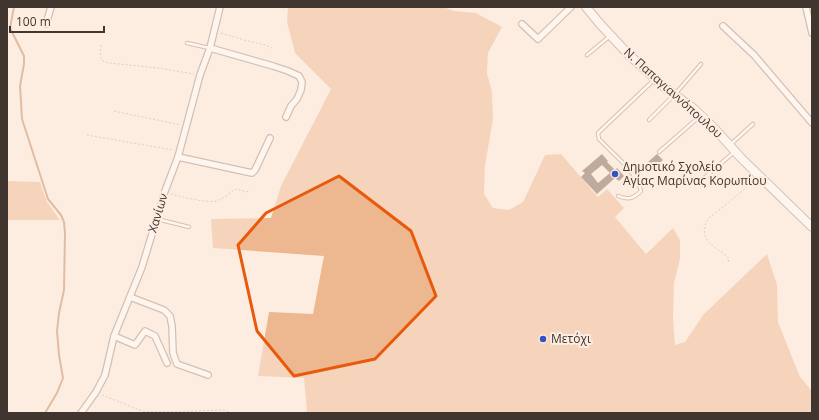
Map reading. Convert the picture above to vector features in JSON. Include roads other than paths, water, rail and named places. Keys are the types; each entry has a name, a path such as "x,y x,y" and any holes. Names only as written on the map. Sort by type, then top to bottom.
{"street":[{"path":"46,24 51,7"},
{"name":"Χανίων","path":"81,413 96,392 105,375 114,336 142,267 178,154 200,75 210,48 220,7"},
{"path":"522,24 538,39 571,7"},
{"name":"Ν. Παπαγιαννόπουλου","path":"586,7 628,54 655,79 700,116 812,228"},
{"path":"806,7 812,33"},
{"path":"723,26 754,55 812,123"},
{"path":"210,48 273,66 299,76 302,82 302,90 291,106 286,117"},
{"path":"178,154 252,173 255,170 270,138"},
{"path":"130,297 164,310 170,316 173,353 177,364 208,375"},
{"path":"114,336 135,345 145,331 155,336 167,363"}],"lane":[{"path":"587,55 610,35"},
{"path":"187,43 210,48"},
{"path":"649,120 702,64"},
{"path":"618,196 625,199 636,197 641,191 640,183 599,138 598,133 655,79"},
{"path":"660,152 700,116"},
{"path":"703,179 753,124"},
{"path":"157,219 189,227"}],"waterway":[{"path":"14,7 10,28 24,56 20,86 22,119 48,199 61,215 64,222 65,233 64,290 57,331 63,378 57,393 45,413"}],"place":[{"name":"Δημοτικό Σχολείο Αγίας Μαρίνας Κορωπίου","path":"615,174"},
{"name":"Μετόχι","path":"543,339"}]}
